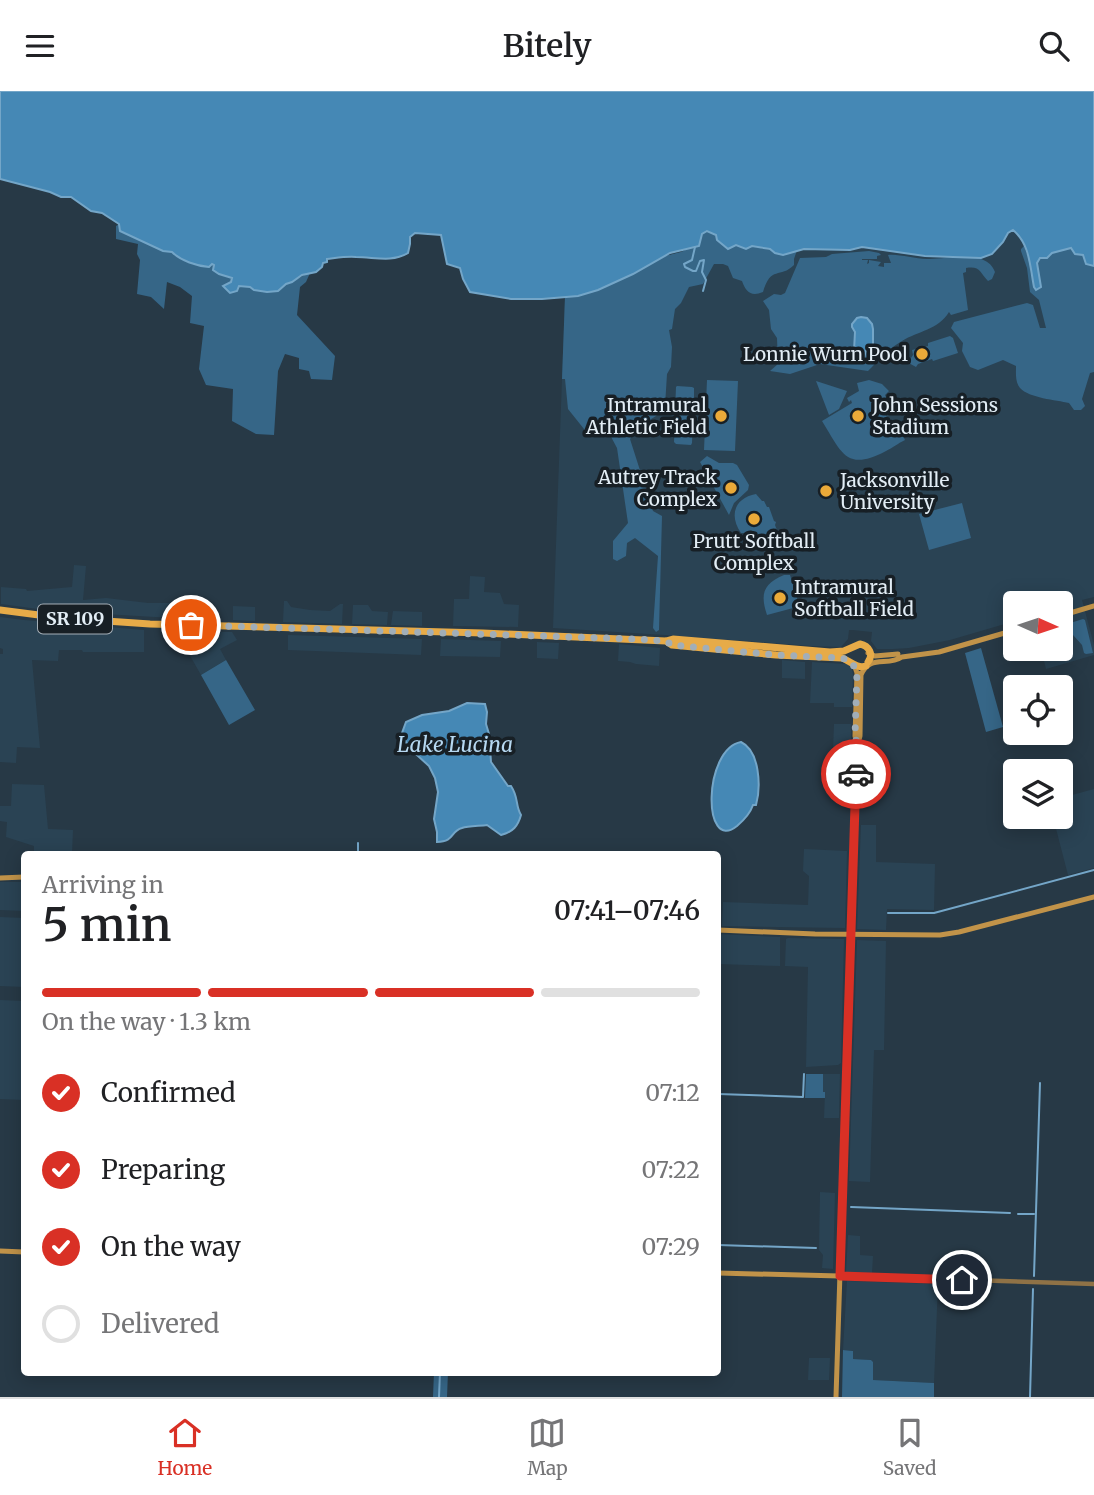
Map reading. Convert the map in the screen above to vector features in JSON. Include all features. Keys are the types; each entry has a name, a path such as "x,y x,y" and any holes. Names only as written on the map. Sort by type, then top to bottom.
{"main road":[{"path":"1073,612 1094,606"},
{"name":"SR 109","path":"0,610 62,618 150,624 666,641 672,645 830,652 859,661 939,652 1003,633"},
{"name":"SR 109","path":"830,652 844,651 858,644 865,646 859,661"},
{"name":"SR 109","path":"725,647 776,655 859,661 898,661 900,656"},
{"path":"836,1397 859,661"},
{"path":"857,744 860,736 859,661"},
{"path":"0,878 21,877"},
{"path":"721,930 929,936 951,934 1094,897"},
{"path":"0,1251 21,1252"},
{"path":"721,1273 840,1276"}],"street":[{"path":"840,1276 1094,1284"}],"shaded area":[{"path":"119,224 185,261 214,265 213,270 232,278 231,282 237,284 276,286 310,273 300,287 297,315 335,356 332,380 311,379 309,371 299,369 299,358 285,354 278,371 274,435 256,434 232,421 233,389 206,385 199,369 204,326 190,323 192,296 167,282 164,309 151,297 137,294 140,260 137,254 138,244 116,239 116,226"},
{"name":"Jacksonville University","path":"1013,230 1023,242 1094,266 1094,597 1082,600 1094,645 1094,655 1046,669 1044,661 1073,661 1073,591 1003,591 1003,625 950,640 909,648 877,649 871,641 872,632 853,630 849,630 848,639 841,647 553,628 565,296 578,296 598,290 658,259 699,246 792,251 850,250 861,247 925,256 981,258 992,254"},
{"path":"707,231 731,247 738,245 746,249 751,246 785,253 797,250 794,265 773,275 763,292 755,294 745,288 742,281 733,278 728,266 714,264 703,284 689,287 675,309 672,329 669,330 671,367 667,374 665,406 656,416 640,426 630,439 653,511 662,516 659,630 656,632 653,628 658,556 635,538 627,543 626,556 617,561 613,559 613,541 628,523 617,448 609,433 596,436 588,434 568,409 565,379 562,379 565,296 590,292 660,258 683,251 700,241 702,234"},
{"path":"1024,246 1031,275 1038,274 1037,262 1040,258 1070,248 1083,255 1086,264 1094,266 1094,372 1090,373 1082,399 1085,406 1081,410 1074,410 1069,403 1024,391 1017,383 1016,366 1003,360 978,370 970,367 962,351 963,343 951,328 954,322 1027,303 1033,305 1040,328 1046,328 1039,300 1030,292 1027,268 1021,251"},
{"path":"869,251 881,255 877,256 877,259 862,260 868,260 867,264 869,260 881,262 878,266 884,267 884,263 891,263 888,255 927,259 965,257 983,260 995,272 988,281 979,270 966,268 963,273 968,310 951,315 949,312 939,323 893,347 868,371 820,364 790,374 770,371 778,364 777,338 771,329 769,310 763,301 774,294 785,293 800,258"},
{"path":"950,336 958,353 933,361 932,359 916,367 905,361 908,356 911,358 913,355 912,350"},
{"name":"Intramural Athletic Field","path":"707,380 738,381 735,451 704,450"},
{"name":"John Sessions Stadium","path":"869,380 882,384 889,391 885,395 891,409 884,412 890,423 890,430 895,425 896,428 899,427 905,440 873,457 853,459 840,450 822,421 852,403 847,398 859,391 857,383"},
{"path":"816,381 847,391 839,409 829,415"},
{"path":"677,386 694,388 691,445 674,442"},
{"name":"Autrey Track Complex","path":"707,456 719,463 737,465 749,485 748,490 734,503 729,515 700,462"},
{"name":"Prutt Softball Complex","path":"756,494 769,507 778,533 753,542 749,533 741,533 737,527 735,514 743,499"},
{"path":"962,503 971,538 929,550 919,514"},
{"path":"74,565 86,566 83,600 106,598 172,603 172,618 53,611 1,604 1,587 27,591 72,587"},
{"name":"Intramural Softball Field","path":"784,575 790,575 799,605 767,615 765,591 772,582"},
{"path":"470,576 485,577 484,592 500,593 504,604 519,605 518,627 453,626 454,599 469,599"},
{"path":"183,601 210,602 210,619 182,619"},
{"path":"284,601 291,607 310,610 330,611 343,604 342,624 283,622"},
{"path":"353,605 368,605 372,611 388,612 387,625 352,624"},
{"path":"233,606 255,607 255,621 233,620"},
{"path":"393,611 422,612 422,626 391,625"},
{"path":"0,617 144,630 144,652 59,650 58,661 32,660 40,748 17,747 16,763 0,762 0,654 3,654 3,649 0,648"},
{"path":"1085,620 1093,653 1084,653 1082,645 1073,635 1073,622"},
{"path":"176,631 232,632 237,640 220,649 226,660 201,675"},
{"path":"288,635 422,639 421,655 288,650"},
{"path":"441,639 501,641 500,657 440,656"},
{"path":"537,642 559,643 558,659 537,658"},
{"path":"619,644 660,648 659,666 618,661"},
{"path":"981,648 1003,727 986,732 965,653"},
{"path":"226,660 255,710 229,725 201,675"},
{"path":"782,660 805,662 805,679 782,678"},
{"path":"812,662 851,666 852,707 834,707 834,703 810,703"},
{"path":"834,724 851,724 851,751 833,750"},
{"path":"12,784 44,785 48,829 73,830 72,851 34,851 34,846 6,837 7,822 0,821 0,806 11,806"},
{"path":"1094,789 1094,868 1068,875 1056,829 1073,829 1073,795"},
{"path":"861,825 876,825 876,862 935,864 934,910 887,909 886,930 857,929"},
{"path":"804,849 847,851 845,928 722,926 723,902 808,905 809,876 803,871"},
{"path":"0,882 21,882 21,911 0,910"},
{"path":"0,917 21,918 21,987 0,986"},
{"path":"721,934 780,937 780,966 721,964"},
{"path":"788,938 844,939 841,1063 838,1065 806,1067 808,967 785,966"},
{"path":"857,940 886,941 884,1050 874,1050 870,1182 849,1181"},
{"path":"0,1000 21,1001 21,1100 0,1099"},
{"path":"806,1074 823,1074 825,1098 805,1098"},
{"path":"823,1074 840,1074 839,1118 824,1118"},
{"path":"820,1192 835,1193 833,1269 822,1268 823,1255 819,1250"},
{"path":"848,1235 860,1236 860,1255 873,1256 872,1273 846,1272"},
{"path":"847,1281 938,1284 934,1383 872,1380 873,1362 853,1359 853,1351 843,1350"},
{"path":"843,1350 853,1351 853,1359 873,1362 873,1380 934,1383 934,1397 842,1397"},
{"path":"809,1358 830,1358 829,1380 808,1380"},
{"path":"434,1376 448,1376 447,1397 433,1397"}],"water":[{"path":"0,91 1094,91 1094,266 1086,264 1083,255 1075,254 1071,248 1052,253 1047,258 1040,258 1037,263 1041,287 1036,290 1026,249 1013,230 992,254 981,258 925,256 862,247 850,250 804,249 783,255 770,249 752,246 746,249 736,245 728,249 717,240 716,235 707,231 702,234 699,246 670,253 598,290 578,296 511,299 470,292 460,268 447,264 441,235 415,233 410,237 408,253 402,256 389,259 327,259 316,272 302,275 278,291 267,292 239,286 237,291 230,293 223,286 231,282 232,278 213,270 212,264 209,267 189,263 172,252 163,251 120,231 119,224 102,213 91,211 71,197 61,197 0,179"},
{"path":"861,317 867,318 872,324 873,344 866,350 864,358 860,359 854,351 855,332 852,324"},
{"name":"Lake Lucina","path":"467,703 485,704 491,762 508,786 511,786 521,815 514,828 505,834 501,835 487,825 467,827 458,829 443,842 437,842 434,819 438,792 435,778 429,766 408,747 402,733 406,722 422,715 449,711"},
{"path":"741,742 752,753 758,770 758,797 756,805 753,805 744,819 726,831 718,826 713,814 714,779 719,762 728,749"}],"waterway":[{"path":"695,247 692,260 684,264 696,271 700,261 704,260 702,272 706,280 703,291"},
{"path":"358,843 358,851"},
{"path":"888,913 934,913 1094,870"},
{"path":"721,1094 803,1097 804,1074"},
{"path":"1034,1276 1040,1083"},
{"path":"851,1207 1010,1213"},
{"path":"1018,1214 1034,1214"},
{"path":"721,1245 816,1248"},
{"path":"1030,1397 1033,1289"},
{"path":"439,1397 440,1376"}],"way so far":[{"path":"191,625 635,639 776,655 842,658 852,662 857,673 856,774"}],"place":[{"name":"Lonnie Wurn Pool","path":"922,354"},
{"name":"Intramural Athletic Field","path":"721,416"},
{"name":"John Sessions Stadium","path":"858,416"},
{"name":"Autrey Track Complex","path":"731,488"},
{"name":"Jacksonville University","path":"826,491"},
{"name":"Prutt Softball Complex","path":"754,519"},
{"name":"Intramural Softball Field","path":"780,598"}],"route":[{"path":"856,774 840,1276 962,1280"}]}
